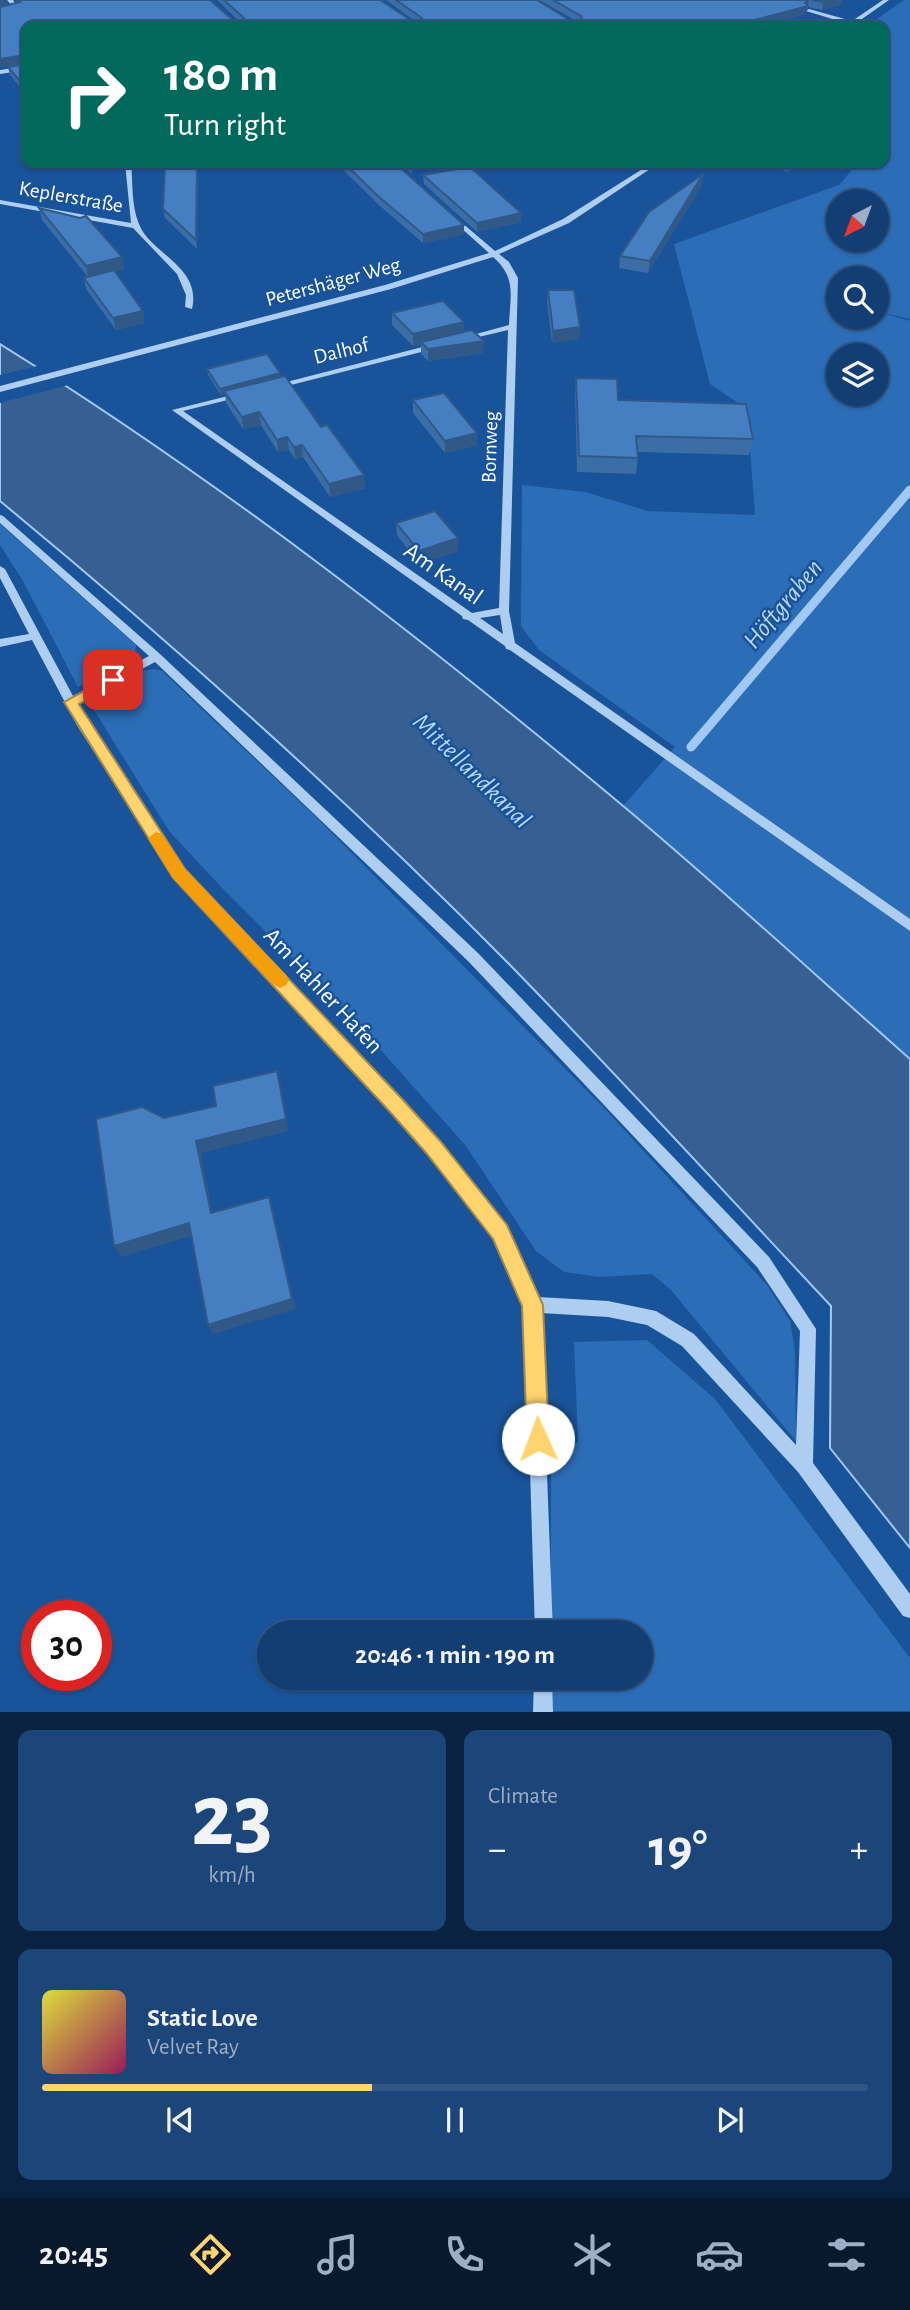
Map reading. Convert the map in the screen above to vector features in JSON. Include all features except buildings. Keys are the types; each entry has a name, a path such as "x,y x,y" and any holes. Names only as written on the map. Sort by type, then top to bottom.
{"street":[{"path":"0,11 17,8 10,0"},
{"path":"857,21 886,0"},
{"path":"809,11 839,21"},
{"path":"0,72 21,69"},
{"path":"129,168 135,226 184,279 191,295 189,307"},
{"name":"Petershäger Weg","path":"0,389 388,287 494,254 566,221 648,168"},
{"name":"Keplerstraße","path":"0,202 135,226"},
{"name":"Bornweg","path":"443,208 506,264 514,278 504,611 510,647"},
{"name":"Dalhof","path":"271,387 513,326"},
{"name":"Am Kanal","path":"257,390 176,410 685,771 910,926"},
{"path":"0,518 156,657 473,957 763,1262 808,1329 804,1466"},
{"name":"Am Hahler Hafen","path":"0,569 71,702 179,874 398,1107 500,1232 533,1305 544,1620"},
{"path":"467,617 504,611"},
{"path":"0,643 36,636"},
{"path":"543,1690 543,1712"}],"lane":[{"path":"71,702 156,657"},
{"path":"533,1305 608,1309 650,1317 688,1340 804,1466 910,1609"}],"shaded area":[{"path":"904,0 910,0 910,319 889,314 889,266 826,266 826,329 889,329 889,315 910,321 910,1059 623,806 675,747 539,650 521,626 522,485 585,492 648,511 755,515 747,409 710,384 674,244 826,190 826,252 889,252 889,189 828,189 839,185 854,168 889,168 889,21 874,21"},
{"path":"0,524 136,645 135,653 129,660 78,687 23,581 0,545"},
{"path":"143,671 162,671 320,821 606,1110 767,1285 790,1321 795,1350 796,1441 671,1290 652,1274 600,1277 564,1272 536,1251 466,1146 355,1021 169,831 89,702"},
{"path":"647,1340 715,1399 910,1658 910,1711 552,1711 552,1690 653,1690 653,1620 551,1620 551,1472 578,1441 574,1342"}],"water":[{"name":"Mittellandkanal","path":"0,344 162,450 241,506 472,682 659,836 910,1059 910,1548 830,1448 831,1306 512,967 389,845 198,670 0,501"}],"pier":[{"path":"41,365 72,384 0,403 0,375"}],"waterway":[{"name":"Höftgraben","path":"691,747 910,490"}],"slow traffic":[{"path":"156,838 179,874 280,980"}],"route":[{"path":"113,680 71,702 82,724 179,874 398,1107 500,1232 533,1305 538,1439"}]}
